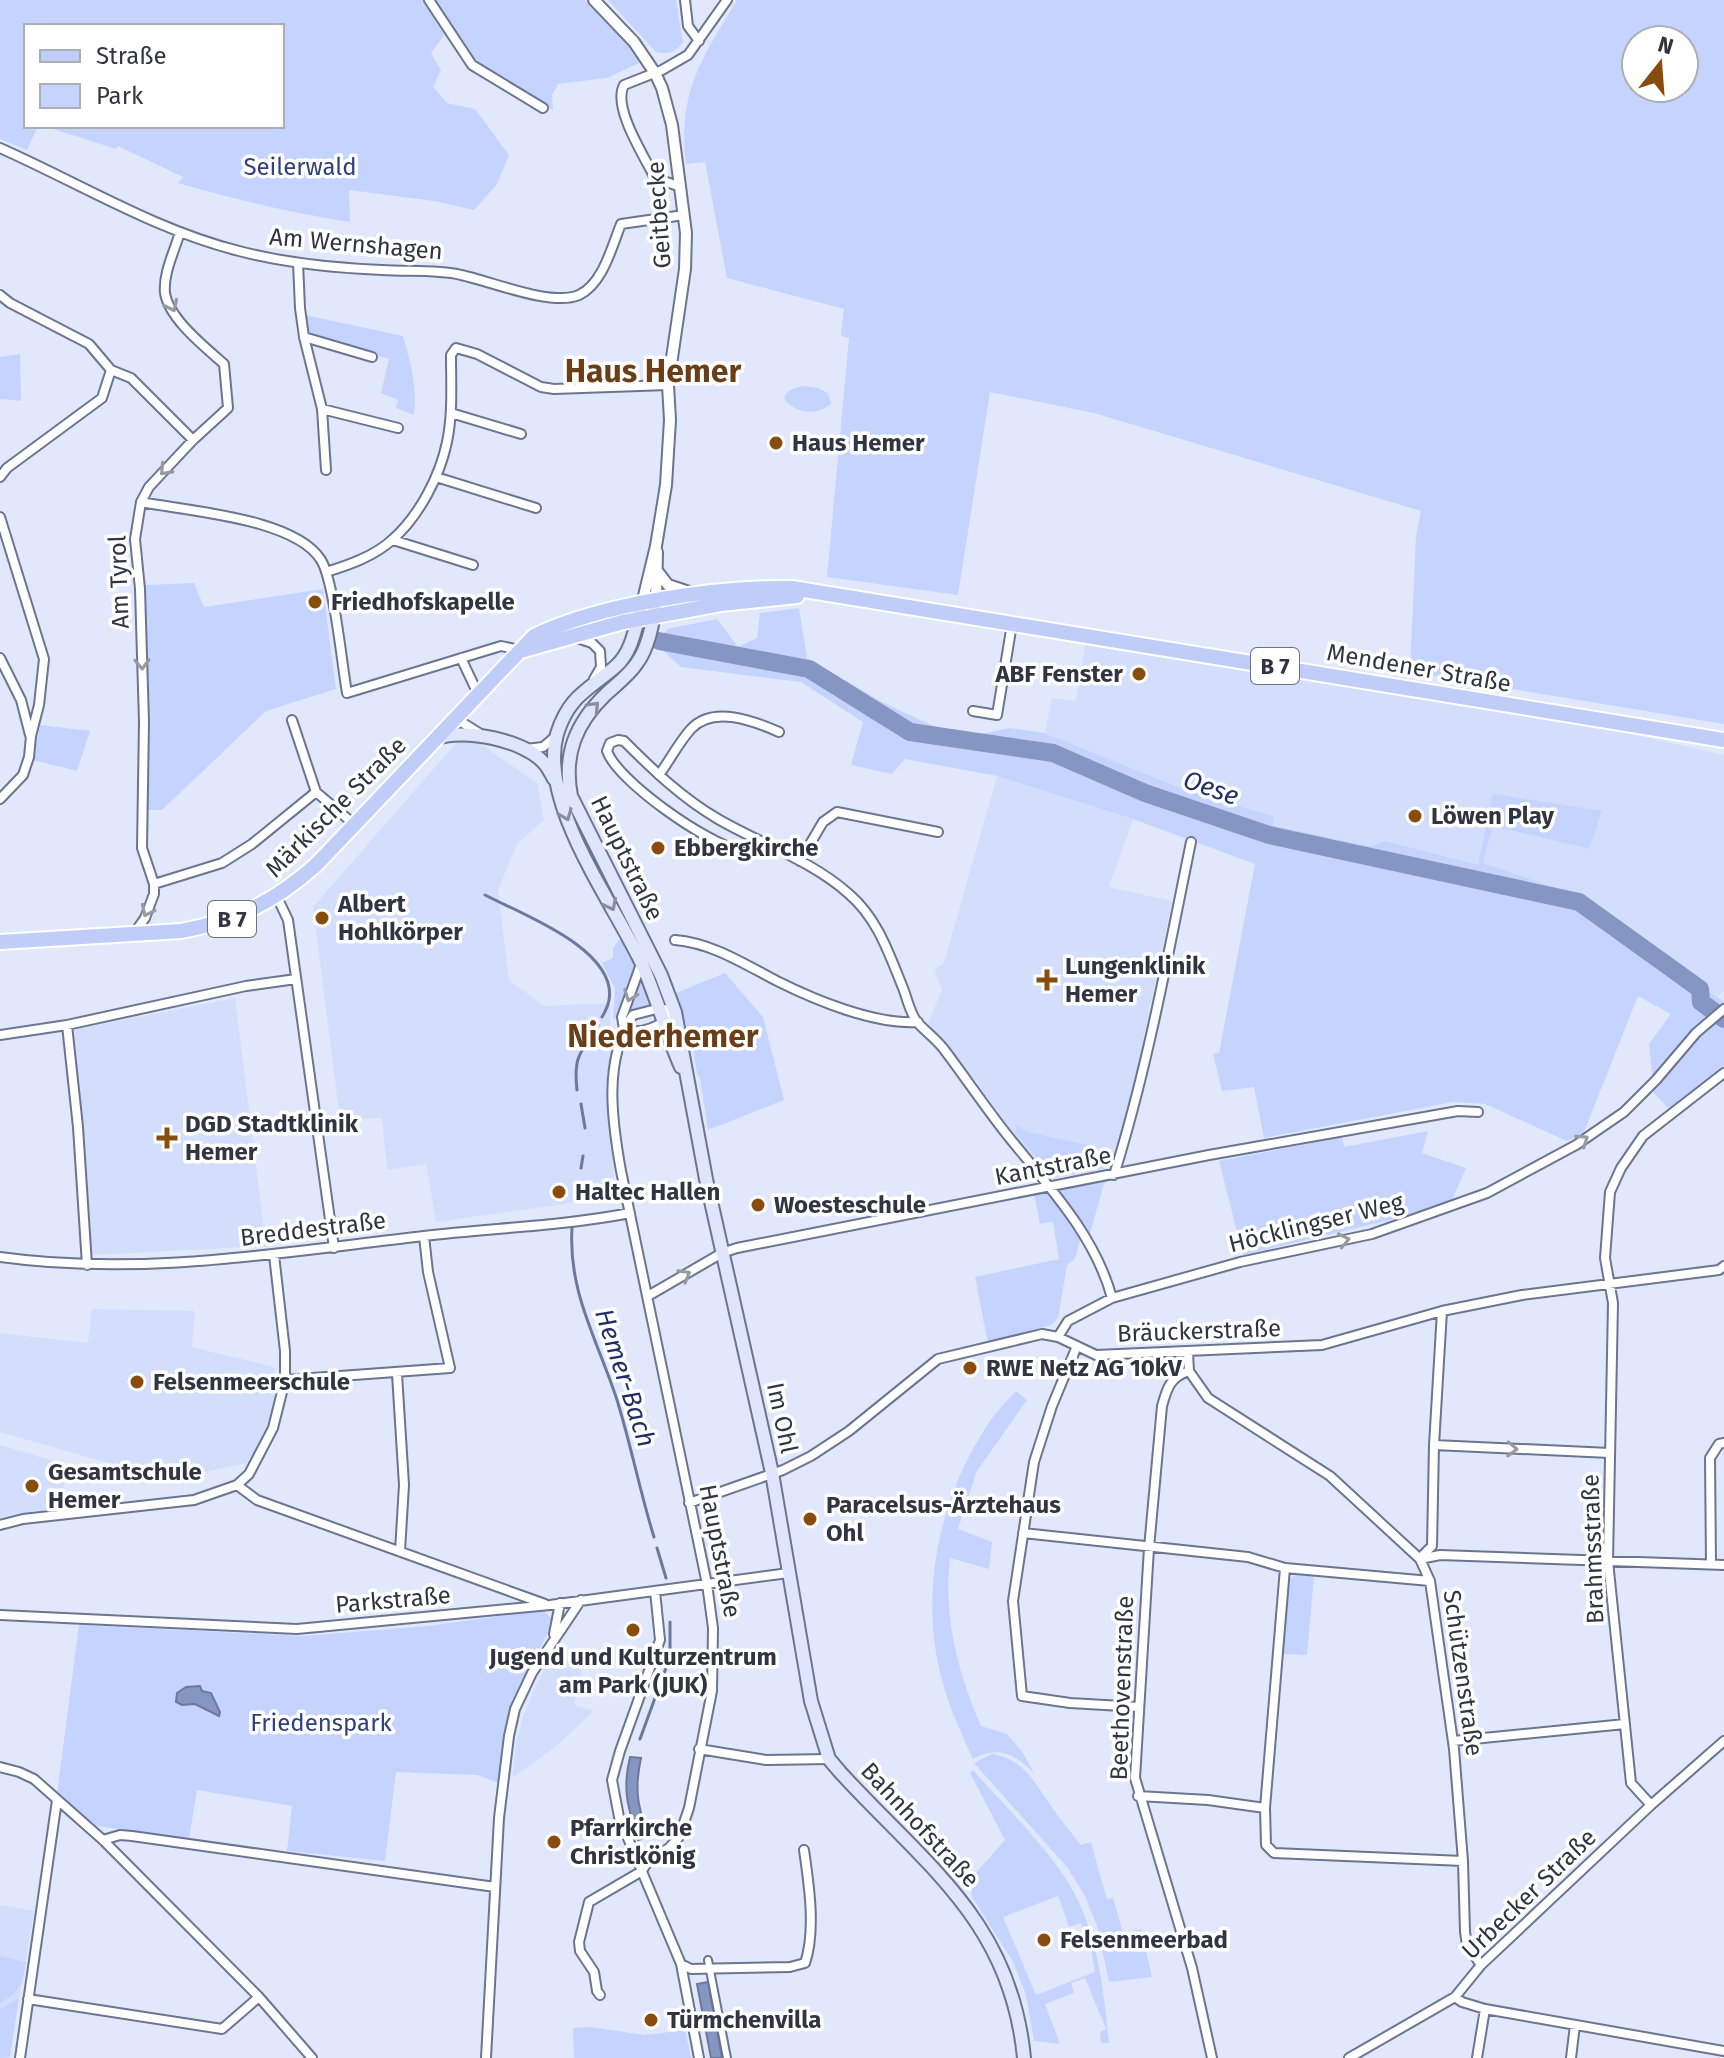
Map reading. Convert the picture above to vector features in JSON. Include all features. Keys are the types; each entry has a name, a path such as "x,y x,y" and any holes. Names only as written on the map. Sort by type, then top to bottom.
{"main road":[{"name":"Mendener Straße","path":"647,610 698,594 759,587 792,588 1724,740"},
{"name":"Märkische Straße","path":"0,942 133,935 210,926 277,897 316,865 534,636 552,628 617,608 647,610 825,594"},
{"name":"Märkische Straße","path":"523,650 538,648 647,610"},
{"name":"Hauptstraße","path":"555,782 557,736 563,718 591,684 616,666 647,610"},
{"name":"Hauptstraße","path":"647,610 638,662 583,718 572,744 567,777 587,844 665,1024"},
{"name":"Hauptstraße","path":"434,740 475,730 524,750 543,762 555,782 562,807 587,844 661,975 675,1012"},
{"name":"Im Ohl","path":"675,1012 722,1253 772,1473 811,1701 829,1759"},
{"name":"Im Ohl","path":"665,1024 690,1087"},
{"name":"Bahnhofstraße","path":"829,1759 945,1878 967,1908 998,1959 1009,1985 1024,2058"}],"street":[{"path":"429,0 472,65 543,108"},
{"name":"Geitbecke","path":"594,0 634,42 655,73 672,125 684,215 685,269 668,385 669,450 647,610"},
{"path":"685,0 688,26 699,41"},
{"path":"681,187 655,178 621,108 620,92 624,85 688,55 727,0"},
{"name":"Am Wernshagen","path":"0,148 180,232 237,251 298,263 460,274 564,299 579,295 592,285 621,224 684,215"},
{"name":"Am Tyrol","path":"154,884 142,848 144,722 140,589 135,539 141,502 149,487 228,408 224,364 179,321 165,293 180,232"},
{"path":"298,263 304,337 322,409 326,470"},
{"path":"0,295 89,344 111,370 131,378 193,440"},
{"path":"304,337 372,357"},
{"path":"326,572 351,564 393,540 415,513 436,477 447,444 451,413 451,355 456,348 477,354 541,387 668,385"},
{"path":"0,477 7,468 102,398 111,370"},
{"path":"322,409 398,428"},
{"path":"451,413 521,434"},
{"path":"436,477 536,508"},
{"path":"141,502 256,522 301,540 312,548 326,572 347,693 501,646 523,650"},
{"path":"0,517 44,659 29,757 23,775 0,799"},
{"path":"393,540 473,565"},
{"name":"Geitbecke","path":"647,610 658,572 656,546"},
{"path":"0,555 11,558"},
{"path":"658,572 668,585 698,594"},
{"path":"973,711 997,715 1012,624"},
{"path":"564,637 584,639 600,651 601,667 591,684"},
{"path":"0,658 22,705 31,736"},
{"path":"461,658 476,696 470,710 475,730"},
{"path":"22,705 31,708 39,705"},
{"path":"659,775 689,731 703,720 721,717 756,722 779,732"},
{"path":"292,720 316,792 355,825"},
{"name":"Hauptstraße","path":"451,721 475,730"},
{"path":"524,750 543,747 557,736"},
{"path":"770,845 761,851 741,852 711,838 655,802 611,762 607,751 610,743 624,741 659,775 714,817 770,845 800,861 841,887 866,912 881,933 918,1022 941,1045 985,1108 1090,1243 1112,1298"},
{"path":"133,935 152,905 154,884 222,863 252,844 316,792"},
{"path":"800,861 823,822 837,812 938,832"},
{"path":"1114,1175 1144,1068 1191,842"},
{"path":"277,897 288,920 334,1248"},
{"path":"675,940 691,941 719,952 777,981 854,1011 897,1022 918,1022"},
{"name":"Hauptstraße","path":"600,1995 594,1972 580,1951 586,1907 593,1898 642,1871 648,1861 669,1848 679,1837 689,1808 712,1691 713,1628 707,1584 616,1142 614,1069 624,1029 622,1017 641,963"},
{"path":"0,1035 67,1025 246,986 297,982"},
{"path":"660,1008 675,1012 665,1024 632,1032 624,1029 633,1015 660,1008"},
{"name":"Höcklingser Weg","path":"1058,1337 1068,1321 1112,1298 1240,1262 1372,1234 1475,1198 1535,1169 1624,1112 1696,1033 1724,1009"},
{"path":"67,1025 78,1127 87,1265"},
{"name":"Brahmsstraße","path":"1651,1805 1631,1783 1608,1561 1613,1303 1605,1258 1610,1192 1621,1168 1643,1136 1724,1073"},
{"name":"Kantstraße","path":"648,1296 722,1253 737,1248 1209,1155 1458,1111 1478,1112"},
{"name":"Breddestraße","path":"0,1257 87,1265 152,1264 274,1255 630,1213"},
{"path":"285,1380 450,1368 428,1272 424,1236"},
{"path":"0,1525 23,1519 194,1500 237,1485 249,1474 269,1439 285,1380 285,1351 274,1255"},
{"name":"Bräuckerstraße","path":"689,1503 772,1473 830,1444 938,1359 1042,1334 1058,1337 1096,1355 1322,1345 1442,1311 1522,1295 1722,1270"},
{"path":"1420,1559 1432,1546 1442,1311"},
{"path":"1077,1346 1052,1406 1034,1462 1013,1601 1022,1696 1070,1703 1139,1707"},
{"path":"1188,1353 1189,1371"},
{"name":"Beethovenstraße","path":"1189,1371 1168,1383 1162,1406 1149,1548 1135,1778 1192,1968 1212,2058"},
{"name":"Schützenstraße","path":"1189,1371 1208,1398 1330,1476 1420,1559 1430,1581 1453,1741 1467,1945 1481,1965"},
{"path":"397,1374 404,1485 400,1551"},
{"path":"1711,1564 1710,1458 1719,1444 1724,1443"},
{"path":"1434,1445 1610,1453"},
{"path":"237,1485 257,1500 550,1605"},
{"path":"1023,1533 1248,1557 1285,1568 1430,1581"},
{"path":"1420,1559 1440,1555 1724,1565"},
{"path":"1285,1568 1265,1808 1266,1845 1274,1853 1463,1861"},
{"name":"Parkstraße","path":"0,1615 297,1629 550,1605 788,1573"},
{"path":"655,1591 660,1640 612,1780 619,1817 681,1964 699,2058"},
{"path":"486,2058 495,1887 509,1736 515,1709 527,1682 581,1600"},
{"path":"554,1638 560,1603"},
{"path":"1453,1741 1625,1724"},
{"name":"Urbecker Straße","path":"1349,2058 1455,1997 1481,1965 1651,1805 1724,1741"},
{"path":"699,1749 766,1760 829,1759"},
{"path":"0,1767 34,1779 103,1840 259,1997 312,2058"},
{"path":"1138,1796 1208,1800 1265,1808"},
{"path":"20,2058 57,1800"},
{"path":"103,1840 120,1835 132,1836 495,1887"},
{"path":"681,1964 691,1969 709,1964 790,1967 805,1963 810,1950 810,1885 804,1850"},
{"path":"709,1964 727,2058"},
{"path":"28,1999 222,2029 259,1997"},
{"path":"1455,1997 1485,2009 1724,2051"},
{"path":"1477,2058 1485,2009"},
{"path":"1571,2058 1575,2025"}],"shaded area":[{"path":"1085,645 1623,732 1724,755 1724,990 1718,997 1574,894 1483,864 1493,826 1589,849 1493,794 1478,866 1385,841 1371,846 1273,824 1273,816 1188,791 1045,733 1052,698 1076,701"},
{"path":"476,741 537,783 544,820 517,844 498,890 509,980 544,1006 610,1003 614,1197 436,1222 426,1164 387,1170 382,1118 340,1120 313,907 457,742"},
{"name":"Lungenklinik Hemer","path":"997,776 1133,819 1109,887 1172,901 1129,1108 1111,1168 1045,1180 983,1102 928,1023 942,990 934,970 944,963"},
{"name":"DGD Stadtklinik Hemer","path":"235,998 266,1246 91,1255 72,1030"},
{"name":"Felsenmeerschule","path":"92,1309 195,1311 192,1347 274,1367 275,1396 268,1421 258,1447 246,1463 168,1480 0,1432 0,1333 88,1343"},
{"name":"Gesamtschule Hemer","path":"0,1445 68,1465 59,1507 0,1517"},
{"path":"553,1653 582,1669 574,1705 594,1711 554,1748 512,1778 523,1716"},
{"path":"200,1686 202,1691 211,1693 219,1716 195,1704 176,1702 177,1693 186,1687"},
{"path":"630,1757 641,1758 638,1798 648,1837 638,1840 627,1799 626,1779"},
{"path":"0,1905 34,1911 9,2058 0,2058"},
{"path":"708,1982 722,2058 711,2058 697,1984"}],"green space":[{"name":"Seilerwald","path":"0,0 584,0 624,40 639,63 607,78 558,84 552,95 553,110 474,62 451,30 444,35 431,53 441,70 433,87 447,103 475,109 509,155 497,184 474,210 434,201 349,190 350,222 306,214 178,183 183,177 118,146 116,149 50,128 284,128 284,24 24,24 24,128 37,128 27,150 0,139"},
{"path":"608,0 676,0 683,43 671,52 656,52"},
{"path":"737,0 1724,0 1724,724 1410,672 1416,536 1421,511 1094,413 990,392 958,595 827,577 849,338 841,336 844,309 727,278 705,162 686,164 685,117 689,96 703,59"},
{"path":"305,315 403,336 413,375 414,415 396,408 398,400 381,393 389,359 307,336"},
{"path":"20,354 21,401 0,399 0,357"},
{"path":"804,386 828,393 831,404 806,412 788,403 785,395 792,389"},
{"path":"194,583 204,607 323,589 336,689 266,711 162,810 146,810 145,585"},
{"path":"799,608 807,658 882,702 940,729 981,734 1010,728 1045,733 1188,791 1273,816 1273,825 1371,846 1385,841 1478,865 1493,794 1602,811 1589,849 1493,826 1483,863 1574,894 1724,1002 1724,1065 1670,1110 1654,1093 1649,1044 1671,1014 1638,996 1584,1132 1567,1141 1485,1104 1453,1102 1264,1138 1254,1087 1222,1091 1213,1054 1219,1053 1255,864 1133,819 997,776 905,759 892,774 851,765 863,722 801,682 681,667 659,647 667,629 717,619 738,647 757,638 760,613"},
{"path":"40,725 90,731 77,771 33,760"},
{"path":"622,936 656,1004 613,1019 615,988 602,963 613,958 613,948"},
{"path":"725,973 763,1017 784,1100 708,1130 700,1078 676,993"},
{"path":"1017,1126 1028,1132 1091,1146 1110,1156 1108,1167 1053,1177 1015,1132"},
{"path":"1428,1131 1422,1153 1466,1168 1450,1204 1243,1255 1219,1161 1342,1137 1344,1147"},
{"path":"1109,1177 1104,1184 1089,1237 1051,1187"},
{"path":"1047,1189 1081,1236 1075,1259 1067,1265 1058,1318 1051,1325 988,1343 975,1277 1059,1259 1053,1222 1040,1224 1034,1193"},
{"path":"1016,1391 1027,1400 977,1471 958,1529 992,1542 989,1569 950,1558 949,1602 959,1665 981,1726 1007,1734 1034,1773 1020,1761 998,1752 973,1759 943,1683 934,1641 932,1610 938,1546 956,1485 988,1424"},
{"path":"1295,1575 1314,1575 1307,1655 1281,1654 1287,1581"},
{"name":"Friedenspark","path":"543,1610 552,1619 552,1625 511,1704 499,1783 477,1775 396,1772 385,1861 287,1851 292,1806 197,1790 189,1839 97,1826 57,1794 79,1625 303,1636 428,1626"},
{"path":"992,1754 1019,1766 1081,1845 1091,1842 1107,1900 1113,1898 1123,1933 1141,1929 1152,1977 1109,1982 1097,1926 1084,1894 1067,1867 974,1763"},
{"path":"973,1770 1031,1833 1074,1892 1091,1933 1109,2043 1101,2043 1100,2032 1106,2029 1085,1978 1071,1983 1074,1993 1045,2004 1060,2044 1034,2041 1026,1995 1013,1962 971,1895 975,1874 1005,1840 970,1773","holes":["1058,1896 1069,1927 1081,1923 1091,1949 1095,1972 1036,1995 1003,1917"]},
{"path":"0,1956 26,1962 19,1987 0,2003"},
{"path":"19,1998 10,2057 0,2058 0,2009"},
{"path":"590,2027 645,2035 685,2030 691,2058 574,2058 573,2028"}],"waterway":[{"name":"Oese","path":"659,641 809,669 910,732 1053,753 1145,793 1269,835 1579,902 1700,989 1701,1002 1724,1019"},
{"name":"Hemer-Bach","path":"485,895 542,923 583,949 608,982 609,1000 602,1017"},
{"name":"Hemer-Bach","path":"577,1090 577,1062 598,1025"},
{"name":"Hemer-Bach","path":"581,1104 585,1128"},
{"name":"Hemer-Bach","path":"581,1168 583,1156"},
{"name":"Hemer-Bach","path":"572,1228 572,1252 579,1295 617,1400 654,1537"},
{"name":"Hemer-Bach","path":"657,1548 666,1578"},
{"name":"Hemer-Bach","path":"640,1739 670,1657 670,1622"}],"place":[{"name":"Haus Hemer","path":"776,443"},
{"name":"Friedhofskapelle","path":"315,602"},
{"name":"ABF Fenster","path":"1139,674"},
{"name":"Löwen Play","path":"1415,816"},
{"name":"Ebbergkirche","path":"658,848"},
{"name":"Albert Hohlkörper","path":"322,918"},
{"name":"Lungenklinik Hemer","path":"1047,980"},
{"name":"DGD Stadtklinik Hemer","path":"167,1138"},
{"name":"Haltec Hallen","path":"559,1192"},
{"name":"Woesteschule","path":"758,1205"},
{"name":"RWE Netz AG 10kV","path":"970,1368"},
{"name":"Felsenmeerschule","path":"137,1382"},
{"name":"Gesamtschule Hemer","path":"32,1486"},
{"name":"Paracelsus-Ärztehaus Ohl","path":"810,1519"},
{"name":"Jugend und Kulturzentrum am Park (JUK)","path":"633,1630"},
{"name":"Pfarrkirche Christkönig","path":"554,1842"},
{"name":"Felsenmeerbad","path":"1044,1940"},
{"name":"Türmchenvilla","path":"651,2020"}],"district":[{"name":"Haus Hemer","path":"653,371"},
{"name":"Niederhemer","path":"663,1036"}]}
